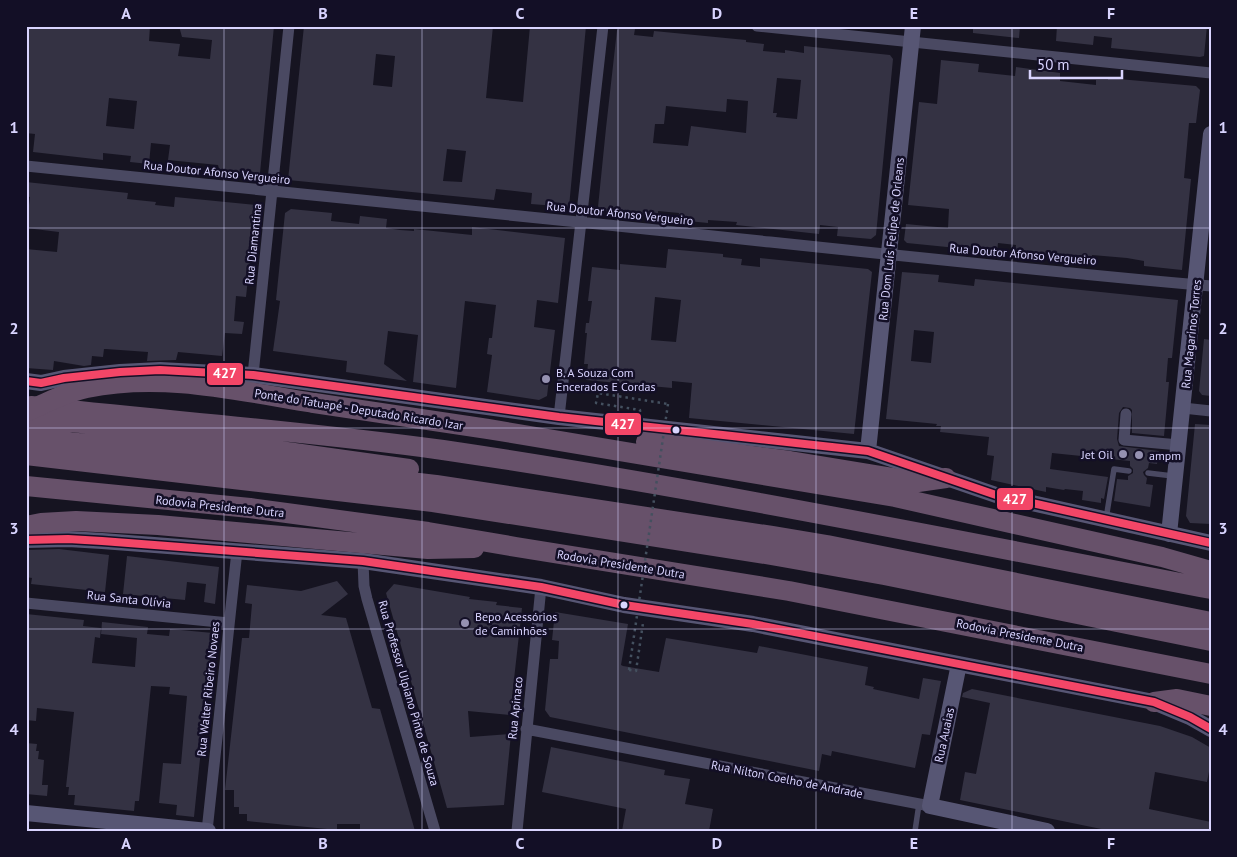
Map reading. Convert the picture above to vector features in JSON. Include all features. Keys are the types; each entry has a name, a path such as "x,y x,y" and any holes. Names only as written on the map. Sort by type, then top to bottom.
{"highway":[{"name":"Ponte do Tatuapé - Deputado Ricardo Izar","path":"26,412 85,388 118,382 155,380 205,385 488,429"},
{"path":"26,405 218,424 441,450 760,502 1211,589"},
{"path":"26,426 45,422 74,422 347,459 586,495 625,513"},
{"path":"488,429 564,431 790,461 918,482 946,478"},
{"path":"488,429 896,497 1152,555 1211,571"},
{"path":"26,436 436,485 625,513 827,545 1211,622"},
{"path":"26,455 433,502 778,556 884,575 1211,641"},
{"name":"Rodovia Presidente Dutra","path":"26,486 250,508 428,532 789,591 1211,674"},
{"path":"26,526 76,521 158,525 428,549 516,547"},
{"path":"1154,702 1177,700 1211,706"}],"main road":[{"name":"Rua Dom Luís Felipe de Orleans","path":"868,452 912,34"},
{"name":"Rua Magarinos Torres","path":"1169,534 1183,408 1203,286 1211,134"},
{"path":"26,381 41,383 83,376 160,370 253,375 559,417 868,452 996,495 1211,542"},
{"path":"26,540 68,539 363,561 541,587 624,605 752,624 1154,702 1190,717 1211,729"},
{"name":"Rua Auaias","path":"924,805 959,664"},
{"name":"Rua Nílton Coelho de Andrade","path":"924,805 1048,831"},
{"path":"26,813 86,825 207,831"}],"street":[{"name":"Rua Diamantina","path":"253,375 290,26"},
{"path":"559,417 603,26"},
{"path":"757,26 912,34 1211,73"},
{"name":"Rua Doutor Afonso Vergueiro","path":"26,166 580,222 889,256 1203,286"},
{"path":"1183,408 1211,411"},
{"path":"1126,414 1124,440 1179,445"},
{"name":"Rua Walter Ribeiro Novaes","path":"207,831 237,551"},
{"name":"Rua Professor Ulpiano Pinto de Souza","path":"363,561 364,586 367,598 435,831"},
{"name":"Rua Apinaco","path":"517,831 541,587"},
{"name":"Rua Santa Olívia","path":"26,603 229,623"},
{"name":"Rua Nílton Coelho de Andrade","path":"526,729 924,805"}],"lane":[{"path":"1106,520 1114,469 1129,471"},
{"path":"1148,473 1175,476"},
{"path":"915,831 924,805"}],"path":[{"path":"640,410 596,403 598,393 668,404 629,670 636,671 644,621"}],"building":[{"path":"26,26 150,26 149,41 180,44 178,56 210,59 212,40 182,37 179,26 274,26 260,173 257,176 220,172 218,165 168,160 170,145 151,143 149,164 130,162 131,156 103,153 103,160 33,152 35,134 26,133","holes":["109,98 137,101 134,129 106,126"]},
{"path":"304,26 493,26 486,98 523,102 530,26 586,26 569,207 531,204 532,193 496,189 494,200 288,180","holes":["376,54 395,56 392,87 373,85","447,149 466,151 462,182 443,181"]},
{"path":"973,26 1020,26 1019,38 973,33"},
{"path":"1057,26 1207,26 1204,56 1111,48 1112,38 1094,36 1093,45 1056,41"},
{"path":"620,28 635,29 634,35 653,37 654,31 746,40 746,42 764,44 763,51 785,53 785,50 804,53 804,46 890,55 893,59 876,235 871,239 837,236 838,227 820,225 819,234 736,225 737,222 708,220 708,223 678,220 679,213 658,211 658,218 601,211 598,207 617,30","holes":["777,78 801,80 797,119 776,117 777,113 773,113","727,99 748,101 746,133 691,126 688,146 653,143 655,124 664,124 666,106 726,112"]},
{"path":"941,60 979,64 978,72 1015,76 1016,67 1060,73 1060,81 1096,85 1096,80 1108,80 1108,78 1196,86 1200,90 1196,123 1189,123 1184,178 1191,179 1182,270 1144,266 1144,261 1127,258 1092,255 1091,261 1015,253 1016,245 998,243 997,252 907,243 904,240 906,224 948,228 949,209 908,205 919,102 937,104"},
{"path":"26,182 128,193 127,199 156,202 155,205 174,207 175,197 256,205 246,297 236,296 234,321 244,322 242,334 225,333 222,356 178,352 176,360 147,361 148,352 104,349 103,357 92,356 91,365 84,366 54,361 53,370 26,368 26,249 57,252 59,232 26,228 30,197 26,196"},
{"path":"291,209 332,213 331,221 359,224 360,216 387,219 386,228 400,230 414,231 414,229 472,235 472,227 565,238 558,303 537,300 534,327 555,330 547,396 539,400 487,392 492,355 487,354 489,338 492,338 496,305 465,301 456,388 413,382 418,335 388,331 384,364 407,381 346,372 347,361 273,351 280,301 276,300 285,213"},
{"path":"668,249 723,254 723,257 742,259 741,265 760,267 760,258 868,269 872,272 854,434 689,418 692,383 672,381 672,388 586,380 588,364 584,364 587,333 585,333 586,323 589,323 592,301 588,301 592,267 620,270 620,264 666,268","holes":["655,297 681,300 676,342 651,340"]},
{"path":"902,272 939,275 938,282 974,286 975,279 1178,300 1172,358 1168,358 1166,382 1169,382 1164,436 1132,433 1132,410 1123,407 1119,413 1117,439 1119,446 1159,451 1157,464 1149,463 1148,468 1143,472 1147,478 1146,484 1153,485 1150,507 1114,501 1117,479 1128,480 1128,476 1133,473 1130,461 1052,453 1050,469 1108,477 1104,499 1101,498 1101,503 1082,500 1083,491 1046,487 1046,492 991,480 994,456 987,455 989,437 940,432 941,426 936,426 937,424 886,419","holes":["914,330 934,332 931,363 911,361"]},
{"path":"1204,339 1211,340 1211,396 1202,395 1199,391"},
{"path":"1195,424 1211,425 1211,524 1190,523 1186,516"},
{"path":"59,549 109,555 105,592 31,584 32,578 26,577 26,550"},
{"path":"127,556 219,567 215,604 204,602 206,584 187,582 185,600 123,594"},
{"path":"337,581 348,594 321,615 346,618 372,708 380,709 415,831 360,831 360,824 337,824 337,830 247,821 247,814 239,814 239,807 234,807 234,790 225,790 242,638 249,638 252,604 245,603 247,585 301,591"},
{"path":"394,584 470,597 469,599 497,602 496,605 522,608 510,715 468,711 470,737 511,734 504,805 447,808 386,593"},
{"path":"555,612 628,624 621,665 623,666 659,672 666,638 757,653 759,646 868,667 865,685 874,687 873,689 919,699 923,678 941,681 930,735 922,734 915,768 832,751 831,756 822,754 819,771 550,717 545,710 550,659 558,659 559,641 552,640"},
{"path":"26,614 84,620 83,626 101,628 100,638 95,637 92,663 135,667 137,638 101,634 102,622 148,627 147,634 169,636 170,629 213,633 194,817 176,815 177,805 159,803 163,763 181,764 187,696 169,694 170,687 151,686 139,801 135,801 134,811 74,805 75,795 68,795 69,787 66,787 74,712 37,708 36,721 26,720"},
{"path":"972,689 1160,726 1192,737 1211,748 1211,761 1207,782 1155,772 1149,809 1211,822 1211,831 1111,831 960,800 965,772 976,774 990,703 962,697 963,693"},
{"path":"26,743 37,744 36,751 39,751 38,759 44,760 42,785 48,785 47,796 26,794"},
{"path":"551,747 665,770 664,775 690,779 685,804 713,809 709,831 622,831 626,809 542,792"}],"transit line":[{"name":"427","path":"26,381 41,383 64,378 160,370 253,375 559,417 868,451 996,495 1211,543"},
{"name":"427","path":"26,540 68,539 102,541 363,561 541,587 624,605 753,624 1154,702 1190,717 1211,729"}],"place":[{"name":"B. A Souza Com Encerados E Cordas","path":"546,379"},
{"name":"Jet Oil","path":"1123,454"},
{"name":"ampm","path":"1139,455"},
{"name":"Bepo Acessórios de Caminhões","path":"465,623"}]}
